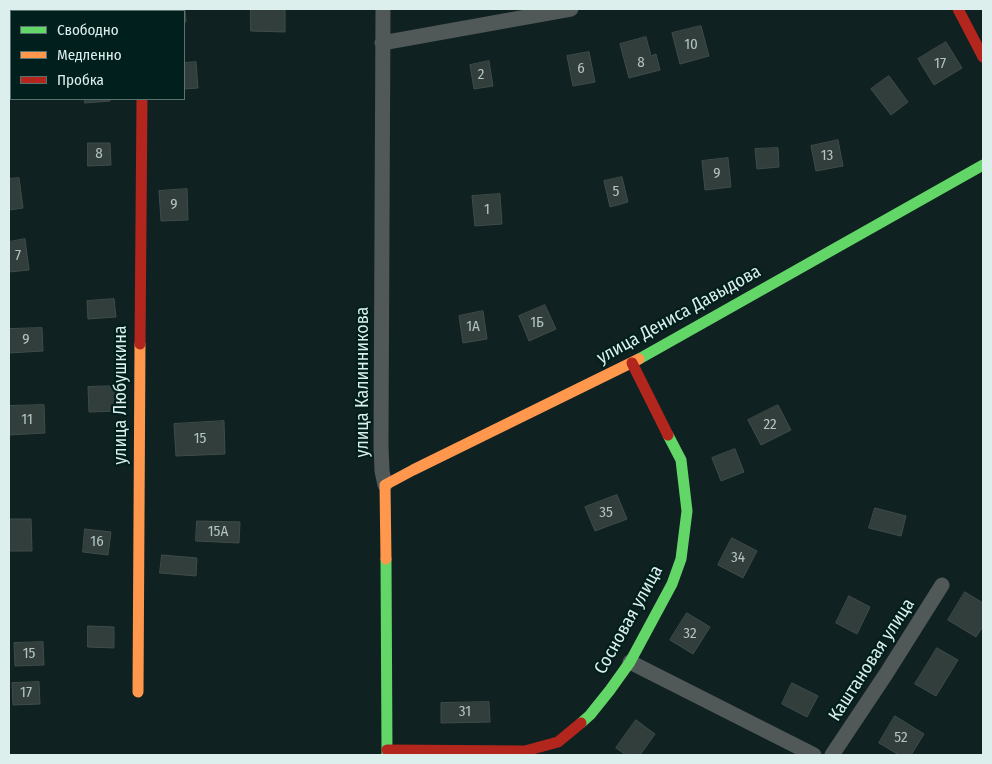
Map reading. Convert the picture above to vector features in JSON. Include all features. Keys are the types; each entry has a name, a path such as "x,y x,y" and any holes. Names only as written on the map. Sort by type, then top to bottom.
{"street":[{"name":"улица Калинникова","path":"383,9 381,446 382,471 385,485 387,753"},
{"path":"382,43 571,9"},
{"path":"958,9 983,57"},
{"name":"улица Любушкина","path":"138,692 142,100"},
{"name":"улица Дениса Давыдова","path":"385,485 632,363 983,165"},
{"name":"Сосновая улица","path":"387,753 525,751 558,742 590,715 630,662 672,584 681,559 687,510 681,460 632,363"},
{"name":"Каштановая улица","path":"832,755 942,585"},
{"path":"630,662 814,755"}],"building":[{"path":"185,9 186,22 185,10 158,10"},
{"path":"251,9 285,9 285,32 251,31"},
{"path":"701,26 709,56 680,64 672,33"},
{"path":"646,37 651,56 656,54 660,70 629,78 620,44"},
{"path":"946,42 962,68 934,85 918,59"},
{"path":"589,52 595,82 573,86 567,56"},
{"path":"489,61 493,86 474,89 470,65"},
{"path":"196,62 198,88 185,89 185,63"},
{"path":"889,76 908,102 891,115 871,89"},
{"path":"85,100 110,100 110,101 85,103"},
{"path":"838,140 843,166 816,171 811,146"},
{"path":"88,143 110,143 111,165 88,166"},
{"path":"778,148 779,167 757,169 755,149"},
{"path":"728,158 731,187 705,190 702,161"},
{"path":"622,177 628,202 610,207 604,181"},
{"path":"19,178 23,208 9,210 9,179"},
{"path":"187,189 188,220 161,221 159,191"},
{"path":"500,194 502,224 475,226 472,196"},
{"path":"25,239 29,270 9,272 9,242"},
{"path":"114,299 116,317 88,319 87,301"},
{"path":"545,305 556,329 529,341 519,316"},
{"path":"483,311 487,339 463,343 459,316"},
{"path":"42,328 43,351 9,353 9,329"},
{"path":"117,386 117,411 89,412 88,387"},
{"path":"44,405 45,433 9,435 9,406"},
{"path":"778,405 791,430 761,445 748,420"},
{"path":"224,421 225,454 176,456 174,424"},
{"path":"735,449 744,472 721,481 712,458"},
{"path":"617,495 627,519 595,531 585,507"},
{"path":"875,508 906,516 901,536 869,528"},
{"path":"9,519 31,519 32,551 9,551"},
{"path":"197,521 240,522 239,543 196,541"},
{"path":"85,529 111,532 108,555 83,552"},
{"path":"732,538 757,551 743,578 718,565"},
{"path":"162,555 197,558 196,576 160,573"},
{"path":"965,592 983,603 983,626 976,637 948,620"},
{"path":"849,596 870,607 857,634 836,623"},
{"path":"687,613 710,627 693,654 670,640"},
{"path":"88,626 114,627 114,648 88,647"},
{"path":"43,642 44,665 15,666 14,643"},
{"path":"937,648 958,660 936,696 915,684"},
{"path":"39,682 40,704 13,705 12,683"},
{"path":"792,683 818,696 807,717 782,704"},
{"path":"489,702 490,722 441,723 441,703"},
{"path":"895,716 924,734 911,755 899,755 879,743"},
{"path":"636,720 655,734 640,755 626,755 616,748"}],"traffic: fast":[{"path":"639,359 983,165"},
{"path":"581,723 590,715 630,662 672,584 681,559 687,511 681,460 668,435"},
{"path":"386,559 387,755"}],"traffic: slow":[{"path":"138,692 140,344"},
{"path":"386,559 385,485 639,359"}],"traffic: jam":[{"path":"958,9 983,57"},
{"path":"140,344 142,100"},
{"path":"632,363 668,435"},
{"path":"387,750 525,751 558,742 581,723"}]}
